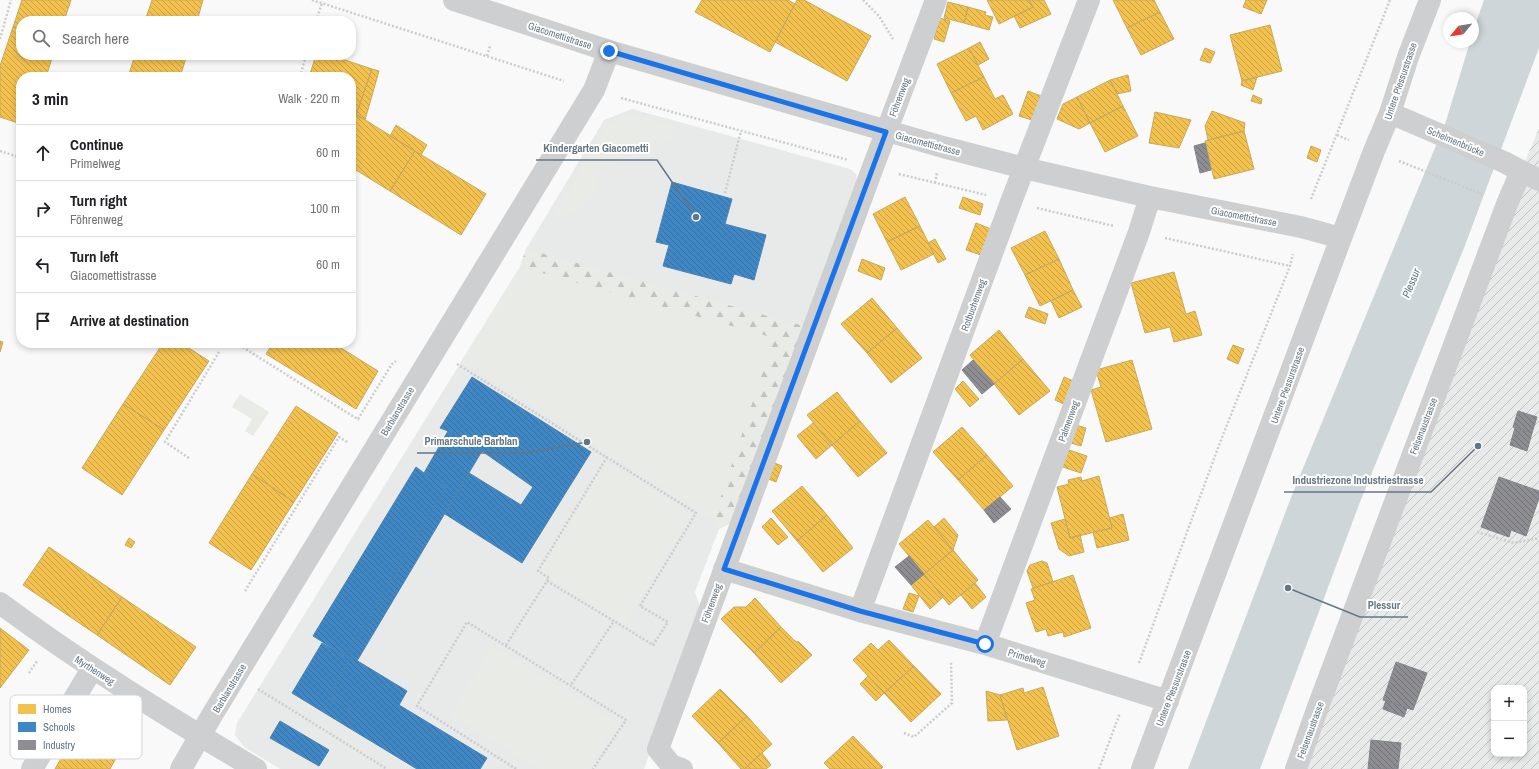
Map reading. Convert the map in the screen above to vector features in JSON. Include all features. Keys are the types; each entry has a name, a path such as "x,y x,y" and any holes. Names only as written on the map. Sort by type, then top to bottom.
{"street":[{"name":"Giacomettistrasse","path":"454,0 609,51 886,132 1024,168 1150,197 1301,227 1341,238"},
{"name":"Föhrenweg","path":"682,769 671,765 658,749 936,0"},
{"name":"Rotbuchenweg","path":"860,611 1011,202 1089,0"},
{"name":"Untere Plessurstrasse","path":"1142,769 1341,238 1390,113 1408,57 1430,0"},
{"name":"Barblanstrasse","path":"181,769 594,90 609,51"},
{"name":"Schelmenbrücke","path":"1390,113 1521,171"},
{"name":"Felsenaustrasse","path":"1296,769 1507,204 1521,171"},
{"name":"Palmenweg","path":"985,644 1139,232 1150,197"},
{"name":"Primelweg","path":"724,569 860,611 985,644 1168,701"},
{"name":"Myrthenweg","path":"0,604 50,641 134,695"},
{"path":"76,695 92,669"},
{"name":"Myrthenweg","path":"142,700 256,769"},
{"path":"32,769 38,759"}],"path":[{"path":"0,39 11,0"},
{"path":"312,0 564,81"},
{"path":"863,0 879,16 910,69"},
{"path":"1311,200 1390,0"},
{"path":"318,16 322,3"},
{"path":"487,56 490,46"},
{"path":"301,72 305,60"},
{"path":"621,98 935,183 1139,232 1290,266"},
{"path":"725,193 741,131"},
{"path":"1337,134 1355,143"},
{"path":"0,151 16,156"},
{"path":"1396,160 1485,196"},
{"path":"935,183 937,170"},
{"path":"1138,664 1219,445 1290,266 1293,254"},
{"path":"244,348 383,435"},
{"path":"435,350 696,513 640,606 668,622 653,645 547,580"},
{"path":"190,458 165,442 219,352"},
{"path":"245,591 310,480 339,437 370,457"},
{"path":"506,645 549,578 538,571 607,457"},
{"path":"275,532 279,535"},
{"path":"1477,532 1514,543 1539,538"},
{"path":"571,685 614,621"},
{"path":"516,769 417,706 467,622 626,720 593,769"},
{"path":"904,733 914,737 952,703 951,660"},
{"path":"29,673 34,665"},
{"path":"266,694 387,769"},
{"path":"1099,769 1122,706"}],"shaded area":[{"path":"632,109 850,169 856,174 858,185 731,523 719,529 695,592 701,610 644,769 280,769 244,747 235,735 237,723 520,267 526,249 604,120"},
{"path":"1539,128 1539,769 1296,769 1507,204"}],"green space":[{"path":"632,113 675,127 673,136 650,150 630,153 611,163 598,176 597,191 578,210 566,216 553,217 606,125"},
{"path":"526,249 807,327 731,523 719,529 713,520 774,338 520,267"},
{"path":"520,267 774,338 713,520 461,362"},
{"path":"240,394 269,412 253,436 245,431 252,419 232,407"},
{"path":"605,461 692,514 625,624 538,571"},
{"path":"492,646 617,722 589,769 539,769 450,715"}],"water":[{"path":"1484,0 1539,0 1539,48 1464,248 1360,502 1260,769 1188,769 1292,495 1446,121 1468,48 1479,48 1479,14"}],"building: Homes":[{"path":"22,0 71,0 66,16 17,16"},
{"path":"152,0 203,0 198,16 147,16"},
{"path":"702,0 788,0 795,4 770,52 695,12"},
{"path":"797,0 804,0 871,36 847,81 775,42"},
{"path":"987,0 1029,0 1033,7 999,24"},
{"path":"1029,0 1044,0 1051,14 1020,28 1014,16 1033,7"},
{"path":"1113,0 1154,0 1160,12 1127,28"},
{"path":"1246,0 1267,0 1261,14 1243,7"},
{"path":"948,2 968,7 964,23 944,18"},
{"path":"968,7 986,12 985,15 993,17 989,30 964,23"},
{"path":"1160,12 1174,39 1141,55 1127,28"},
{"path":"16,18 16,28 13,27"},
{"path":"940,18 950,21 944,42 934,39"},
{"path":"1270,25 1282,71 1242,81 1230,35"},
{"path":"13,27 16,28 16,60 51,60 48,72 16,72 16,122 0,117 0,66"},
{"path":"980,42 989,59 978,65 969,48"},
{"path":"969,48 984,77 951,93 937,64"},
{"path":"1205,48 1215,52 1210,63 1200,60"},
{"path":"133,60 185,60 182,72 130,72"},
{"path":"314,60 345,60 372,69 356,115 356,72 311,72"},
{"path":"372,69 379,71 365,120 356,115"},
{"path":"1128,75 1131,91 1117,94 1110,80"},
{"path":"984,77 995,99 1003,95 1013,114 983,130 976,116 966,121 951,93"},
{"path":"1257,77 1253,90 1241,85 1242,81"},
{"path":"1110,80 1123,106 1090,123 1077,97"},
{"path":"1028,91 1041,96 1032,120 1019,116"},
{"path":"1253,95 1262,99 1261,104 1251,101"},
{"path":"1077,97 1090,123 1079,129 1057,119 1063,104"},
{"path":"1123,106 1138,136 1105,152 1090,123"},
{"path":"1212,111 1245,123 1244,131 1208,140 1205,126"},
{"path":"1155,112 1191,120 1179,148 1149,143"},
{"path":"356,114 415,151 390,191 356,170"},
{"path":"396,125 427,145 421,155 390,136"},
{"path":"1244,131 1254,169 1214,179 1205,141"},
{"path":"1311,146 1321,150 1317,162 1307,158"},
{"path":"415,151 486,194 461,235 390,191"},
{"path":"905,197 920,226 887,242 873,214"},
{"path":"963,197 983,204 980,215 959,208"},
{"path":"976,223 991,229 981,255 966,250"},
{"path":"920,226 934,254 901,270 887,242"},
{"path":"1045,231 1059,259 1025,275 1011,248"},
{"path":"935,239 946,259 938,263 928,243"},
{"path":"862,259 885,268 881,280 858,271"},
{"path":"1059,259 1073,290 1040,306 1025,275"},
{"path":"1174,272 1186,314 1195,311 1202,335 1174,342 1170,327 1145,333 1131,283"},
{"path":"1073,290 1082,307 1059,318 1051,301"},
{"path":"872,298 897,328 867,353 841,324"},
{"path":"1029,307 1048,314 1045,324 1025,317"},
{"path":"897,328 922,358 891,383 867,353"},
{"path":"999,330 1023,359 994,384 970,355"},
{"path":"0,341 3,342 0,352"},
{"path":"1233,345 1244,349 1238,364 1227,359"},
{"path":"160,348 189,348 209,361 164,430 123,404"},
{"path":"270,348 341,348 378,371 356,409 266,354"},
{"path":"1023,359 1050,391 1019,415 994,384"},
{"path":"1132,360 1152,429 1106,442 1091,390 1101,387 1096,370"},
{"path":"1064,377 1076,382 1066,405 1055,400"},
{"path":"963,381 979,399 970,407 955,389"},
{"path":"837,392 860,421 832,445 807,415"},
{"path":"123,404 164,430 122,495 82,468"},
{"path":"296,406 338,433 294,502 252,474"},
{"path":"860,421 887,453 858,477 832,445"},
{"path":"813,423 832,445 816,459 797,436"},
{"path":"1076,425 1086,428 1081,446 1071,443"},
{"path":"962,427 987,455 958,480 933,452"},
{"path":"1066,449 1087,456 1081,473 1060,466"},
{"path":"987,455 1013,486 984,510 958,480"},
{"path":"772,462 782,466 776,482 766,478"},
{"path":"252,474 294,502 251,570 209,543"},
{"path":"1099,476 1112,528 1070,538 1057,487 1069,484 1068,480 1081,477 1082,481"},
{"path":"802,486 827,515 797,541 772,511"},
{"path":"1123,514 1129,540 1097,548 1093,532 1112,528 1110,518"},
{"path":"827,515 853,548 823,572 797,541"},
{"path":"771,518 788,537 778,545 762,527"},
{"path":"944,518 958,535 953,550 934,527"},
{"path":"1065,519 1070,538 1080,535 1084,552 1069,556 1059,549 1051,523"},
{"path":"928,520 953,550 924,574 899,544"},
{"path":"129,538 135,542 131,548 125,545"},
{"path":"49,547 122,597 97,635 23,585"},
{"path":"953,550 978,580 949,605 924,574"},
{"path":"1042,561 1047,563 1053,582 1033,588 1027,571 1030,565"},
{"path":"924,574 943,597 930,609 911,585"},
{"path":"1073,575 1091,628 1064,637 1063,632 1048,636 1046,629 1036,632 1026,603 1035,600 1031,589"},
{"path":"975,583 986,597 972,609 961,595"},
{"path":"909,593 919,596 913,612 903,609"},
{"path":"122,597 196,647 170,685 97,635"},
{"path":"755,598 781,627 754,653 721,619 734,607 746,607"},
{"path":"781,627 812,655 781,683 754,653"},
{"path":"0,628 29,650 0,688"},
{"path":"889,640 914,666 884,693 853,660 871,643 878,650"},
{"path":"914,666 941,694 911,722 884,693"},
{"path":"868,676 884,693 876,701 860,684"},
{"path":"1043,687 1059,736 1017,750 1000,695 1023,688 1024,693"},
{"path":"720,689 747,716 718,743 692,716"},
{"path":"986,691 1000,695 1007,720 988,721"},
{"path":"747,716 772,744 744,769 741,769 718,743"},
{"path":"853,736 883,767 881,769 830,769 824,763"},
{"path":"762,753 771,765 766,769 744,769"},
{"path":"61,759 115,759 110,769 55,769"}],"building: Schools":[{"path":"672,182 732,199 725,224 766,235 754,280 734,274 731,284 663,266 669,245 656,242"},
{"path":"472,377 591,452 522,563 445,514 469,473 521,505 533,487 482,451 448,431 440,428"},
{"path":"448,431 482,451 357,661 351,657 328,696 354,712 346,726 292,693 322,643 345,656 446,487 424,473"},
{"path":"416,467 446,487 345,656 313,636"},
{"path":"351,657 407,691 399,705 487,758 480,769 417,769 346,726 354,712 328,696"},
{"path":"280,721 329,750 319,766 270,738"}],"building: Industry":[{"path":"1205,143 1211,170 1200,173 1194,146"},
{"path":"973,360 994,384 982,394 962,370"},
{"path":"1518,411 1537,417 1532,433 1513,427"},
{"path":"1515,428 1532,433 1527,451 1510,445"},
{"path":"1499,477 1539,491 1539,498 1526,536 1511,530 1509,537 1481,527"},
{"path":"1000,497 1011,509 994,523 984,510"},
{"path":"909,556 924,574 911,585 895,567"},
{"path":"1396,662 1427,673 1413,710 1383,700"},
{"path":"1386,700 1407,708 1404,717 1383,709"},
{"path":"1371,740 1401,743 1398,769 1368,769"}],"place":[{"name":"Kindergarten Giacometti","path":"696,217"},
{"name":"Primarschule Barblan","path":"587,442"},
{"name":"Industriezone Industriestrasse","path":"1478,446"},
{"name":"Plessur","path":"1288,588"}],"route":[{"path":"609,51 886,132 724,569 860,611 985,644"}]}
